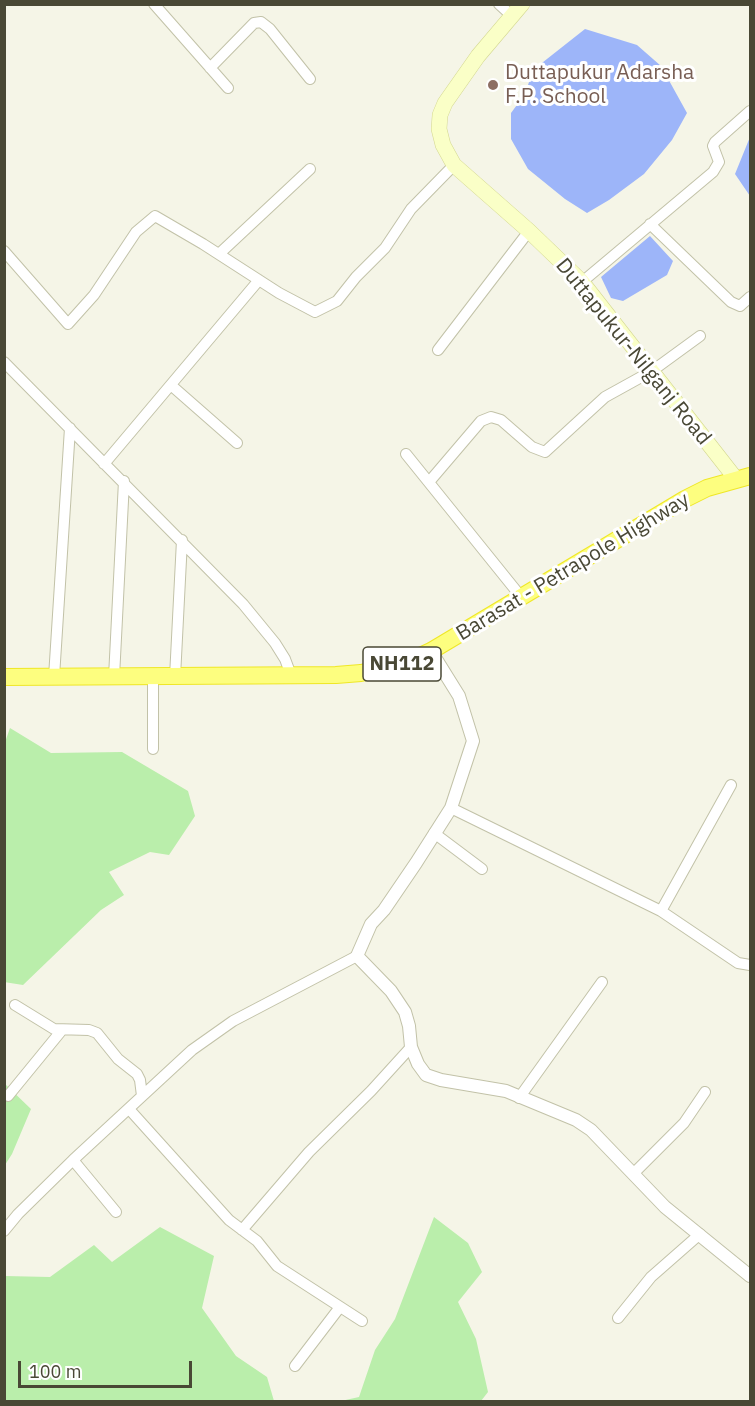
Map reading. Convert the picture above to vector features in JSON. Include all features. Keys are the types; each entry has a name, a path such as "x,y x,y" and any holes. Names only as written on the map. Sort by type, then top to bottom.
{"highway":[{"name":"Barasat - Petrapole Highway","path":"4,677 175,677 362,673 403,664 431,651 522,598 685,499 708,488 743,478"}],"main road":[{"name":"Duttapukur-Nilganj Road","path":"517,10 478,56 445,103 440,115 439,129 443,145 454,165 529,231 582,282 652,371 743,478"}],"street":[{"path":"499,4 517,10"},
{"path":"159,7 228,88"},
{"path":"210,68 254,23 261,22 270,29 310,79"},
{"path":"582,282 713,172 719,162 713,146 715,142 750,111"},
{"path":"4,251 68,324 94,295 136,232 155,216 315,312 337,301 356,277 385,248 411,209 454,165"},
{"path":"219,254 310,169"},
{"path":"650,224 731,302 740,306 750,297"},
{"path":"438,350 529,231"},
{"path":"104,464 259,280"},
{"path":"429,482 481,421 491,417 501,420 532,447 545,452 605,397 652,371 699,336"},
{"path":"4,362 182,540 251,614 281,652 291,675"},
{"path":"172,386 237,443"},
{"path":"54,677 70,428"},
{"path":"406,454 522,598"},
{"path":"114,677 124,481"},
{"path":"175,677 182,540"},
{"path":"4,1231 18,1214 74,1160 192,1050 219,1030 357,956 370,924 384,910 451,808 472,741 459,696 431,651"},
{"path":"153,677 153,749"},
{"path":"661,911 730,785"},
{"path":"451,808 661,911 738,963 750,965"},
{"path":"434,833 482,869"},
{"path":"357,956 391,991 405,1012 411,1047 417,1064 426,1075 441,1080 506,1091 576,1120 591,1130 665,1207 750,1276"},
{"path":"519,1098 602,982"},
{"path":"15,1005 50,1027 62,1030 89,1030 97,1033 117,1059 137,1074 142,1096"},
{"path":"8,1096 62,1030"},
{"path":"242,1230 309,1152 375,1087 411,1047"},
{"path":"633,1174 684,1124 705,1092"},
{"path":"129,1109 222,1211 257,1241 277,1266 362,1321"},
{"path":"74,1160 116,1212"},
{"path":"618,1318 651,1277 700,1234"},
{"path":"295,1366 340,1307"}],"green space":[{"path":"10,728 51,753 122,752 188,791 195,816 169,855 150,852 109,872 124,895 101,910 23,985 4,982 4,745"},
{"path":"5,1084 31,1109 5,1165"},
{"path":"434,1217 468,1243 482,1272 458,1302 476,1339 488,1392 481,1401 341,1401 359,1397 375,1350 395,1319"},
{"path":"160,1227 214,1256 202,1308 236,1356 267,1377 274,1401 5,1401 5,1276 50,1277 94,1245 112,1262"}],"water":[{"path":"585,29 637,45 661,66 687,113 672,140 644,174 587,213 565,199 528,169 511,139 511,113 525,94 533,70"},
{"path":"750,137 750,196 735,174"},
{"path":"650,236 673,261 667,275 623,301 611,298 601,277"}],"place":[{"name":"Duttapukur Adarsha F.P. School","path":"493,85"}]}
